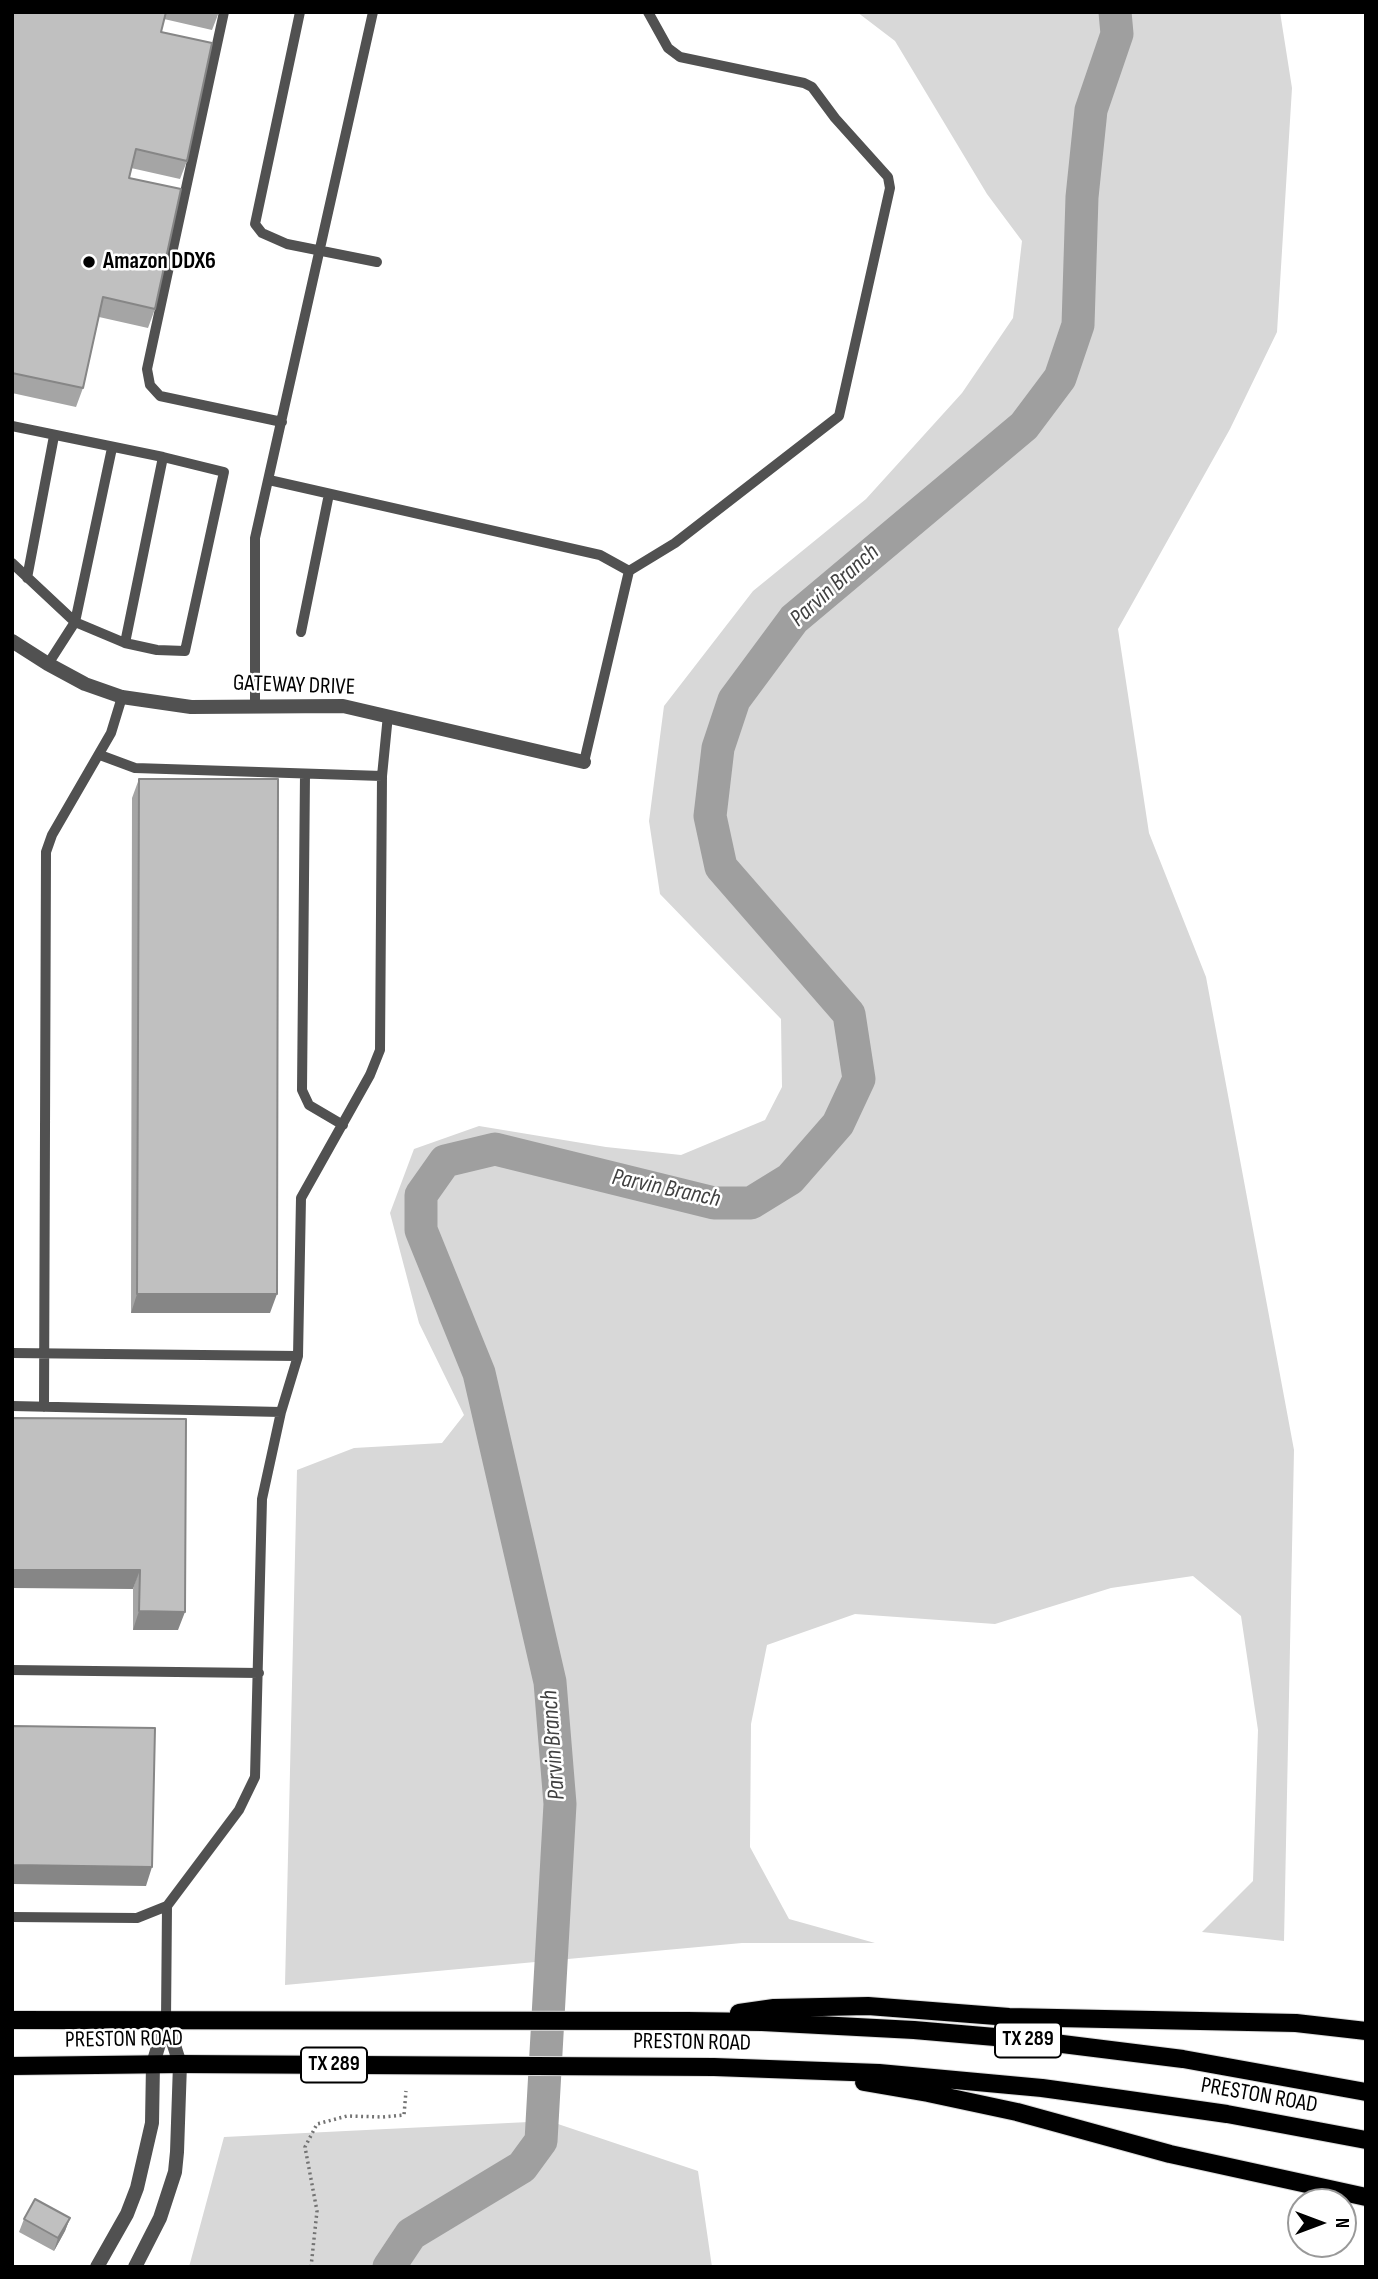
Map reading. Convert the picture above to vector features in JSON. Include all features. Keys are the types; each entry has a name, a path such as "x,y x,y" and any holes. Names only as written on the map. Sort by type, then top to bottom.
{"main road":[{"path":"687,2021 774,2008 857,2006 1022,2017 1296,2023 1366,2031"},
{"name":"PRESTON ROAD","path":"12,2020 687,2021 914,2030 1030,2040 1197,2062 1366,2092"},
{"name":"PRESTON ROAD","path":"12,2066 180,2064 714,2067 879,2073 1042,2088 1227,2114 1366,2140"},
{"path":"714,2067 866,2083 928,2093 1017,2112 1211,2164 1366,2197"}],"street":[{"name":"GATEWAY DRIVE","path":"12,641 85,684 122,697 191,707 343,706 584,762"},
{"path":"135,2267 160,2218 174,2172 179,2131 180,2064 166,2020"},
{"path":"97,2267 127,2214 137,2188 152,2123 153,2064 166,2020"}],"lane":[{"path":"224,12 147,369 150,384 160,396 282,422"},
{"path":"300,12 255,224 262,233 287,244 376,262"},
{"path":"255,706 255,538 373,12"},
{"path":"584,762 629,571 675,543 839,416 890,188 888,177 835,118 812,87 804,83 680,57 668,48 648,12"},
{"path":"12,426 224,472 185,651 157,650 125,643 75,622 12,563"},
{"path":"27,578 54,436"},
{"path":"48,664 75,622 112,448"},
{"path":"125,643 163,457"},
{"path":"269,480 600,555 629,571"},
{"path":"301,632 330,494"},
{"path":"44,1407 46,852 52,835 111,733 122,697"},
{"path":"12,1917 137,1918 167,1906 239,1810 255,1777 262,1499 281,1412 298,1356 302,1198 370,1076 380,1050 382,776 388,715"},
{"path":"100,755 135,768 382,776"},
{"path":"305,774 302,1090 309,1105 343,1125"},
{"path":"12,1353 298,1356"},
{"path":"12,1406 281,1412"},
{"path":"12,1670 259,1674"},
{"path":"166,2020 167,1906"}],"path":[{"path":"311,2267 317,2211 305,2147 317,2124 347,2116 404,2115 406,2091"}],"shaded area":[{"path":"857,12 1280,12 1292,88 1277,332 1230,429 1118,629 1149,833 1206,977 1294,1450 1284,1941 1202,1932 1253,1881 1258,1730 1241,1616 1193,1576 1111,1588 995,1624 855,1614 767,1645 751,1724 750,1847 789,1919 875,1943 742,1943 285,1985 297,1470 354,1448 442,1443 464,1415 419,1323 390,1213 414,1149 479,1126 606,1147 681,1155 765,1120 782,1087 781,1019 660,894 649,821 664,706 753,591 866,499 962,393 1013,318 1022,241 987,194 895,41"},
{"path":"549,2121 698,2171 712,2267 189,2267 224,2137"}],"building":[{"name":"Amazon DDX6","path":"12,12 166,12 161,32 212,43 187,161 136,149 129,178 181,189 155,309 103,297 83,388 12,373"},
{"path":"139,779 278,779 277,1294 137,1294"},
{"path":"12,1418 186,1419 185,1612 139,1611 140,1570 12,1570"},
{"path":"12,1726 155,1728 152,1867 12,1865"},
{"path":"35,2199 70,2218 58,2238 24,2219"}],"waterway":[{"name":"Parvin Branch","path":"389,2267 411,2234 522,2167 541,2141 560,1804 550,1682 479,1373 421,1230 421,1195 445,1161 495,1149 714,1203 751,1203 790,1179 838,1124 859,1079 849,1014 721,867 710,816 718,748 734,700 794,619 1024,426 1060,378 1078,325 1082,197 1091,110 1117,34 1115,12"}],"place":[{"name":"Amazon DDX6","path":"89,262"}]}
